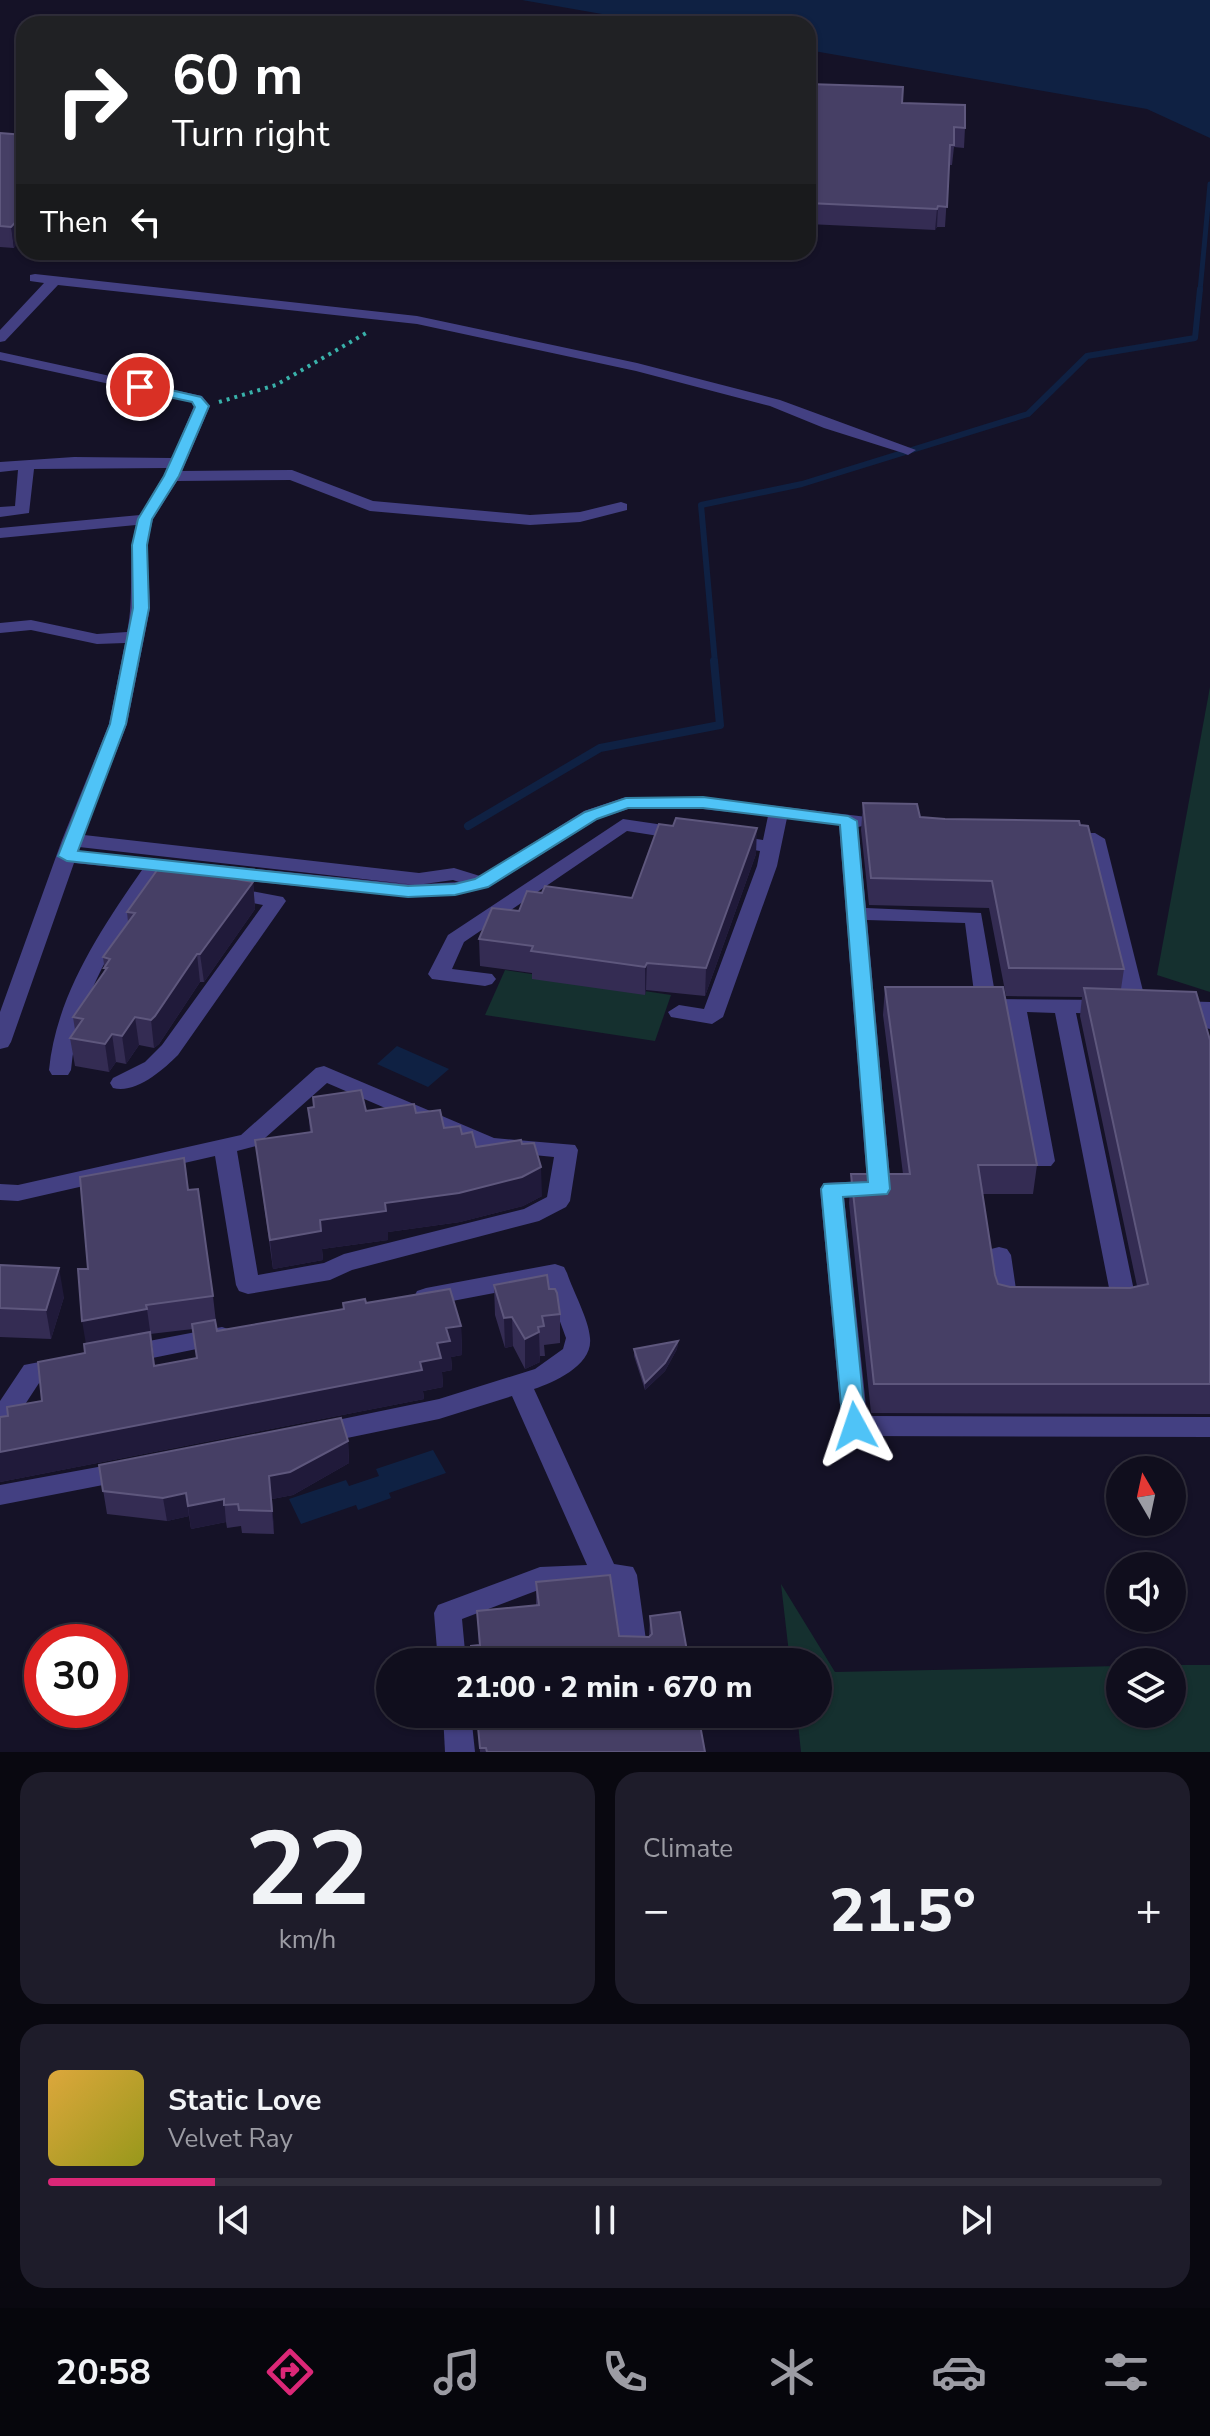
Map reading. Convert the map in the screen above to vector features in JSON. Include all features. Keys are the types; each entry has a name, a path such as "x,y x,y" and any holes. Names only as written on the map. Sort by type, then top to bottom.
{"street":[{"path":"35,278 392,317 637,367 775,403 829,425 908,450"},
{"path":"0,338 54,281"},
{"path":"0,356 197,399 202,406 175,470 145,519 139,545 141,608 118,724 0,1042"},
{"path":"0,467 74,462 292,475 370,506 530,520 580,517 621,507"},
{"path":"0,512 23,510 26,466"},
{"path":"0,533 145,519"},
{"path":"0,628 31,625 97,639 135,637"},
{"path":"150,871 408,891 455,889 482,883 591,815 626,803 703,803 848,821 877,821"},
{"path":"679,1012 712,1017 767,866 779,812"},
{"path":"848,821 872,1004 879,1189 832,1189 855,1426 1210,1427"},
{"path":"485,979 439,974 455,939 623,825 771,847"},
{"path":"1049,838 1095,839 1136,1007"},
{"path":"70,848 276,901 170,1050 153,1067 121,1083"},
{"path":"70,848 419,879 454,874 482,883"},
{"path":"60,1070 59,1049 104,944 150,871"},
{"path":"858,914 974,917 986,1005"},
{"path":"956,1005 1206,1008 1210,1022"},
{"path":"1015,1006 1043,1161"},
{"path":"1064,1006 1125,1305 1095,1305"},
{"path":"0,1192 18,1193 225,1146 248,1141 324,1073 491,1145 567,1150 558,1201 531,1215 344,1263 330,1271 248,1285 225,1146"},
{"path":"999,1255 1006,1304 1036,1304"},
{"path":"301,1437 439,1409 544,1376 575,1353 578,1338 555,1273 402,1302"},
{"path":"3,1414 33,1372 248,1331"},
{"path":"519,1384 605,1575"},
{"path":"0,1495 148,1468"},
{"path":"451,1648 448,1613 540,1578 605,1575 623,1575 633,1648"},
{"path":"458,1728 460,1752"},
{"path":"644,1728 647,1752"}],"path":[{"path":"202,406 276,385 392,317"}],"green space":[{"path":"1210,687 1210,992 1157,975"},
{"path":"505,970 671,995 655,1041 485,1015"},
{"path":"781,1584 820,1648 788,1648"},
{"path":"1186,1665 1210,1665 1210,1752 801,1752 798,1728 832,1728 832,1667 835,1672 1106,1666 1106,1728 1186,1728"}],"water":[{"path":"522,0 1210,0 1210,138 1147,109 816,51 816,16 613,16"},
{"path":"397,1046 449,1069 428,1087 377,1064"},
{"path":"433,1450 446,1473 389,1493 391,1498 358,1510 356,1505 301,1524 289,1499 346,1480 349,1486 379,1476 376,1469"}],"building":[{"path":"816,84 903,87 902,103 965,105 965,128 954,127 954,145 950,145 947,207 938,206 937,209 816,203"},
{"path":"0,133 16,134 16,222 11,227 0,226"},
{"path":"863,803 917,804 920,817 1079,821 1080,825 1088,826 1124,969 1009,968 992,881 871,878"},
{"path":"676,818 757,828 706,968 647,963 645,967 531,951 533,946 479,939 492,908 519,911 527,891 542,893 545,886 632,898 659,824 673,826"},
{"path":"160,866 253,882 151,1020 135,1017 122,1036 112,1034 105,1044 70,1038 83,1019 73,1017 107,968 104,968 110,959 103,957 135,913 127,912"},
{"path":"885,987 1003,987 1037,1165 978,1165 995,1275 998,1284 1010,1287 1130,1288 1148,1284 1084,988 1196,992 1210,1040 1210,1384 874,1384 851,1174 910,1174"},
{"path":"361,1090 366,1111 414,1104 416,1113 440,1110 444,1128 460,1126 462,1134 472,1132 476,1147 521,1140 522,1144 534,1143 541,1167 522,1177 459,1193 385,1203 386,1211 320,1220 321,1231 270,1240 255,1140 312,1132 308,1108 314,1107 313,1097"},
{"path":"184,1158 188,1190 198,1189 213,1296 146,1305 147,1309 82,1321 78,1269 88,1269 80,1177"},
{"path":"0,1265 59,1268 46,1310 0,1308"},
{"path":"547,1275 549,1289 555,1289 557,1293 560,1314 542,1316 544,1326 538,1327 539,1332 525,1339 512,1317 504,1318 494,1285"},
{"path":"450,1289 461,1326 446,1328 450,1341 437,1343 441,1358 420,1362 422,1370 0,1452 0,1417 8,1416 7,1407 42,1401 38,1362 85,1353 84,1344 150,1332 154,1366 197,1358 192,1324 215,1320 217,1331 344,1309 343,1303 365,1299 366,1303"},
{"path":"678,1341 665,1363 645,1383 634,1349"},
{"path":"341,1418 348,1441 290,1472 269,1476 272,1511 239,1510 238,1504 224,1505 224,1499 188,1506 186,1493 163,1498 103,1491 99,1465"},
{"path":"610,1575 619,1636 649,1637 652,1634 650,1616 680,1612 686,1648 471,1648 480,1645 477,1611 539,1605 536,1582"},
{"path":"478,1728 701,1728 705,1752 487,1752 486,1748 480,1748"}],"waterway":[{"path":"1200,291 1210,184"},
{"path":"715,663 701,505 802,484 1028,414 1087,356 1195,338 1200,289"},
{"path":"468,826 600,748 720,725 714,661"}],"route":[{"path":"140,387 197,399 202,406 172,476 145,519 139,545 141,608 118,724 67,856 408,891 455,889 482,883 560,838 591,815 626,803 703,803 848,821 879,1189 832,1189 855,1426"}]}
